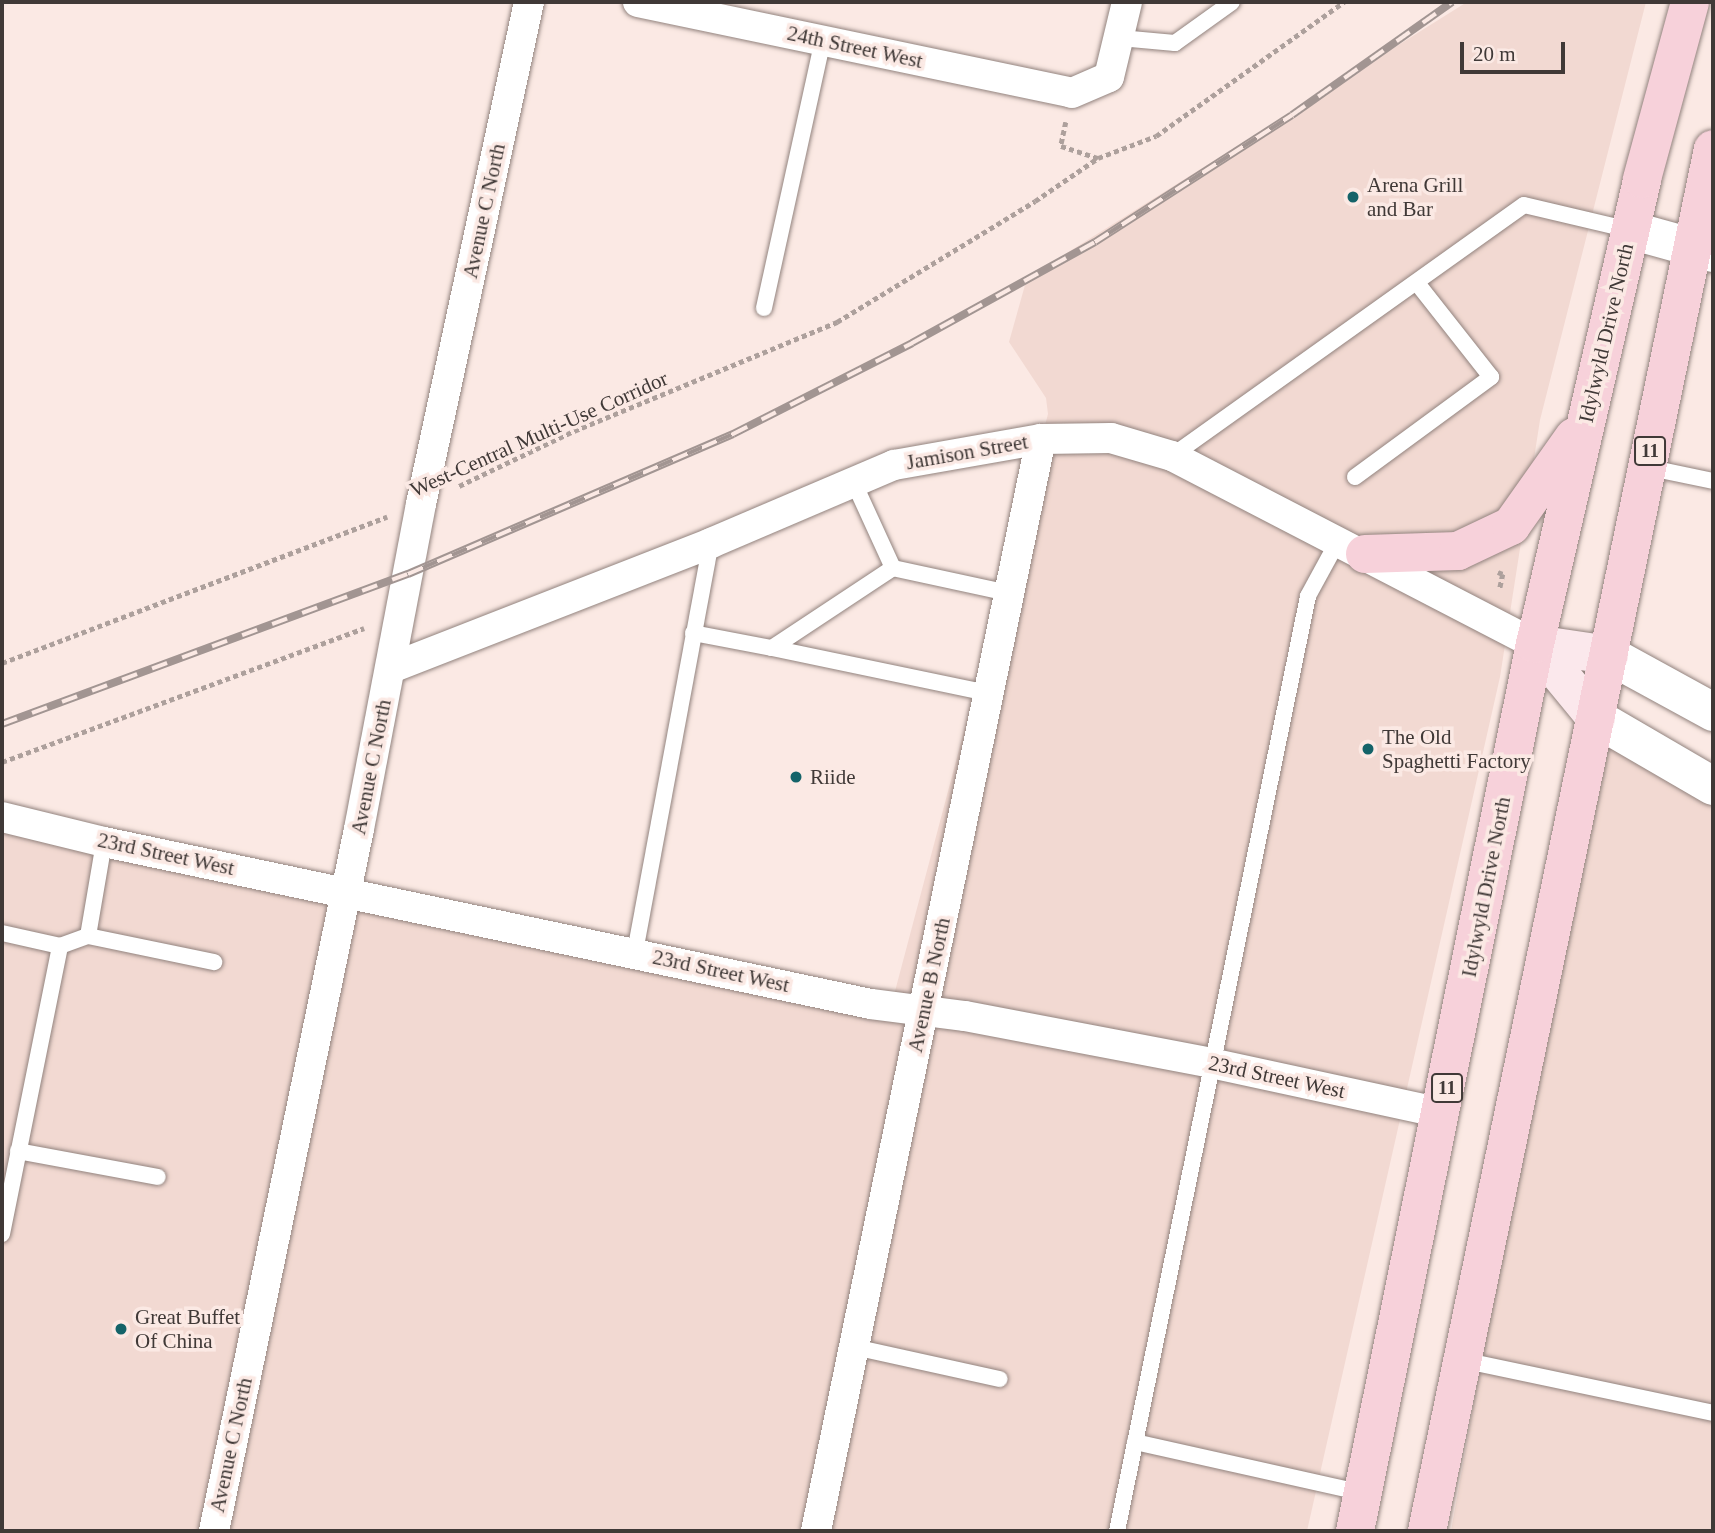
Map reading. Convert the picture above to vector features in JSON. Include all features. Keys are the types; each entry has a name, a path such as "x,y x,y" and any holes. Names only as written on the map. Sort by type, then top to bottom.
{"main road":[{"name":"Idylwyld Drive North","path":"1355,1531 1442,1113 1535,644 1630,230 1690,2"},
{"name":"11","path":"1427,1531 1646,467 1702,251 1713,149"},
{"path":"1352,547 1458,551 1511,526 1585,421"},
{"path":"1535,644 1609,655"},
{"path":"1535,644 1596,718"}],"street":[{"name":"Avenue C North","path":"214,1531 346,892 421,505 529,2"},
{"name":"24th Street West","path":"638,2 1072,93"},
{"path":"1072,93 1109,77 1127,2"},
{"path":"1630,230 1702,251"},
{"name":"Jamison Street","path":"391,668 711,543 894,466 1041,439 1111,438 1172,456 1535,644"},
{"name":"Avenue B North","path":"816,1531 1041,439"},
{"path":"1609,655 1713,712"},
{"path":"1596,718 1713,786"},
{"name":"23rd Street West","path":"2,817 104,842 635,952 871,1004 965,1016 1211,1063 1442,1113"}],"lane":[{"path":"1120,38 1175,43 1232,2"},
{"path":"764,308 823,40"},
{"path":"1172,456 1524,205 1630,230"},
{"path":"1355,477 1492,377 1417,283"},
{"path":"1646,467 1713,481"},
{"path":"853,483 893,568"},
{"path":"635,952 711,543"},
{"path":"1117,1531 1308,596 1352,547"},
{"path":"772,648 893,568 1009,593"},
{"path":"693,633 988,693"},
{"path":"88,936 104,842"},
{"path":"2,933 60,946 88,936 214,962"},
{"path":"2,1234 60,946"},
{"path":"18,1151 158,1177"},
{"path":"854,1347 1000,1379"},
{"path":"1462,1360 1713,1413"},
{"path":"1135,1442 1363,1493"}],"path":[{"name":"West-Central Multi-Use Corridor","path":"2,663 421,505 574,431 837,322 1035,201 1098,158 1156,136 1344,2"},
{"path":"1072,93 1061,146 1098,158"},
{"path":"1503,574 1513,578"},
{"path":"2,762 400,614"}],"shaded area":[{"path":"1467,2 1646,2 1540,420 1500,677 1307,1531 2,1531 2,817 894,995 1048,414 1046,398 1009,342 1027,278"},
{"path":"1596,718 1713,786 1713,1531 1451,1531"}],"railway":[{"path":"2,724 408,574 733,434 912,343 1095,242 1292,115 1452,2"}],"place":[{"name":"Arena Grill and Bar","path":"1353,197"},
{"name":"The Old Spaghetti Factory","path":"1368,749"},
{"name":"Riide","path":"796,777"},
{"name":"Great Buffet Of China","path":"121,1329"}]}
